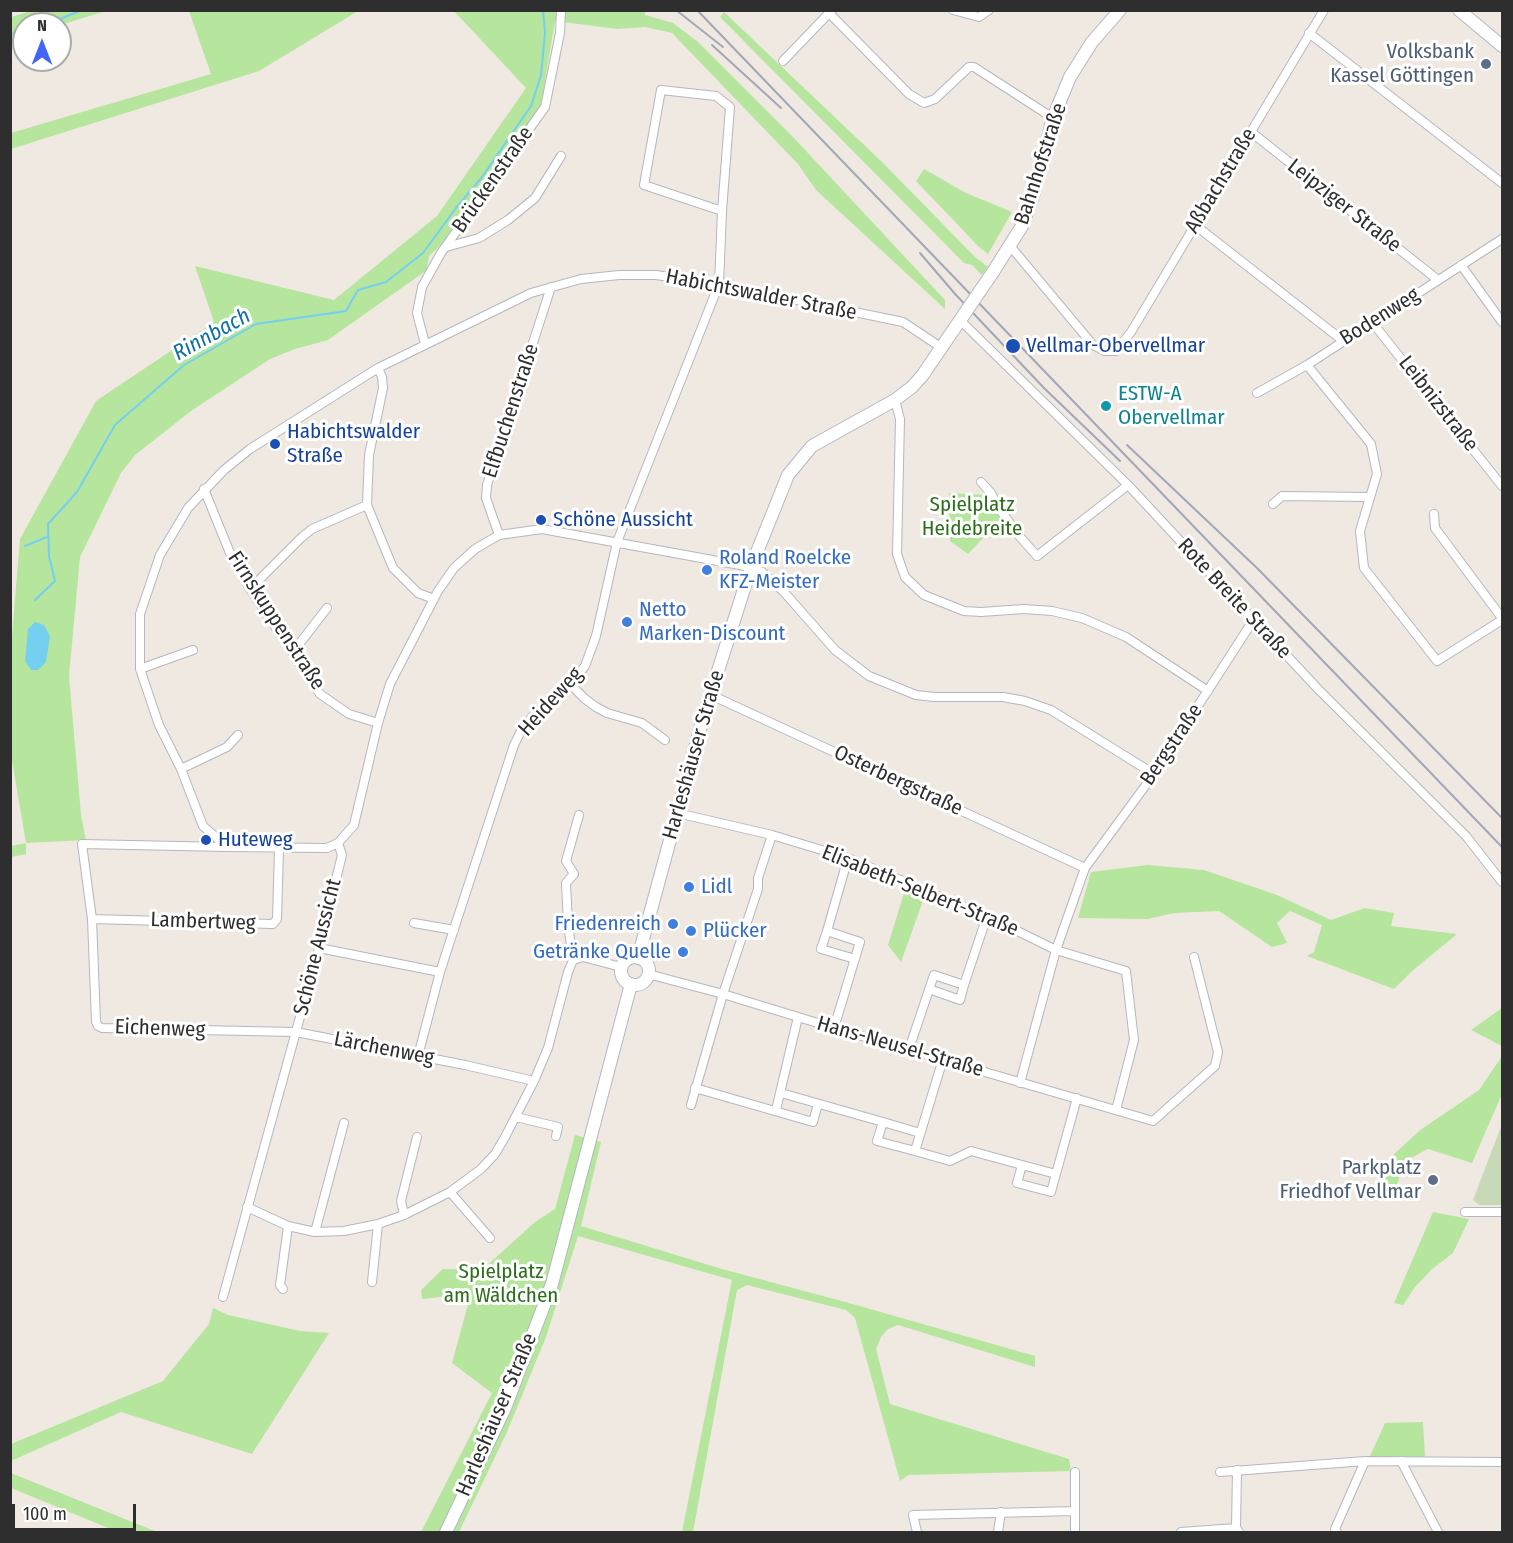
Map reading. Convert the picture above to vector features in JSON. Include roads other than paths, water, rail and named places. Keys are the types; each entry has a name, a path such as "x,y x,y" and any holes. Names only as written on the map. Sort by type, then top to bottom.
{"main road":[{"name":"Bahnhofstraße","path":"942,348 1011,247 1033,196 1053,118 1070,77 1092,42 1120,10"},
{"path":"1459,10 1503,46"},
{"name":"Harleshäuser Straße","path":"638,958 676,813 711,694 751,567 788,475 812,446 895,400 922,376 942,348"},
{"path":"638,958 646,964 648,974 641,983 629,983 623,978 621,967 628,959 638,958"},
{"name":"Harleshäuser Straße","path":"446,1533 505,1408 552,1284 629,983"}],"street":[{"name":"Brückenstraße","path":"425,344 417,312 422,287 446,247 545,107 560,33 561,10"},
{"path":"953,10 979,17 989,10"},
{"name":"Aßbachstraße","path":"1011,247 1093,345 1105,351 1116,351 1131,332 1324,10"},
{"path":"783,61 830,12 909,94 924,103 935,99 969,67 974,67 1053,118"},
{"path":"1309,33 1503,183"},
{"name":"Heideweg","path":"418,1056 440,972 514,745 532,717 570,684 585,666 596,636 617,542 719,284 730,107 716,96 661,90 644,185 722,211"},
{"name":"Leipziger Straße","path":"1251,132 1438,280"},
{"path":"446,247 479,238 526,206 535,198 561,156"},
{"path":"1195,225 1342,340"},
{"name":"Bodenweg","path":"1257,393 1307,364 1503,238"},
{"path":"1461,265 1503,322"},
{"name":"Habichtswalder Straße","path":"227,847 203,826 181,769 159,726 140,669 140,614 160,555 188,508 204,489 250,449 378,368 531,293 581,279 619,275 656,275 719,284 903,322 942,348"},
{"name":"Elfbuchenstraße","path":"499,535 486,498 487,485 551,287"},
{"name":"Rote Breite Straße","path":"963,316 1128,485 1318,689 1466,836 1503,882"},
{"name":"Leibnizstraße","path":"1372,322 1503,486"},
{"path":"1307,364 1371,444 1377,474 1360,531 1364,568 1437,661 1503,619 1435,528 1434,514"},
{"path":"378,368 383,388 369,455 368,506 393,568 418,593 434,599"},
{"path":"895,400 900,419 897,554 905,577 924,595 964,611 1024,609 1052,611 1082,618 1126,637 1208,691"},
{"path":"981,482 1021,538 1037,556 1128,485"},
{"name":"Firnskuppenstraße","path":"204,489 230,553 250,589 320,694 348,714 378,723"},
{"path":"1273,504 1282,496 1369,497"},
{"path":"250,589 312,529 368,506"},
{"path":"227,847 327,848 338,843 354,825 378,723 390,684 434,599 454,568 475,549 499,535 542,529 751,567 762,572 784,592 835,650 868,676 916,695 1003,697 1025,701 1051,710 1154,774"},
{"path":"293,652 327,608"},
{"name":"Bergstraße","path":"1020,1083 1056,950 1085,868 1154,774 1254,619"},
{"path":"140,669 193,650"},
{"path":"570,684 596,707 607,713 642,723 659,733 665,740"},
{"name":"Osterbergstraße","path":"711,694 1085,868"},
{"path":"181,769 227,747 238,735"},
{"name":"Elisabeth-Selbert-Straße","path":"676,813 772,835 848,858 987,916 1056,950 1126,971 1134,1040 1116,1110"},
{"path":"247,1207 288,1226 315,1232 344,1231 378,1224 404,1215 450,1192 481,1169 495,1154 534,1082 548,1048 573,960 566,884 574,874 566,861 579,815"},
{"path":"691,1105 723,994 758,889 758,878 772,835"},
{"name":"Schöne Aussicht","path":"223,1297 319,948 342,855 338,843"},
{"name":"Eichenweg","path":"227,847 82,844 92,919 96,1022 102,1028 296,1032"},
{"name":"Lambertweg","path":"92,919 273,924 277,919 279,849"},
{"path":"848,858 821,949 855,959"},
{"path":"929,990 960,1000 987,916"},
{"path":"414,923 454,930"},
{"path":"827,931 860,942 834,1028"},
{"path":"319,948 440,972"},
{"path":"573,960 583,957 621,967"},
{"name":"Hans-Neusel-Straße","path":"648,974 1153,1120 1215,1066 1218,1052 1194,957"},
{"path":"909,1048 934,975 964,985"},
{"path":"776,1110 798,1017"},
{"name":"Lärchenweg","path":"296,1032 534,1082"},
{"path":"915,1151 943,1059"},
{"path":"695,1088 813,1122 818,1104"},
{"path":"781,1093 920,1132"},
{"path":"1022,1165 1017,1183 1051,1192 1077,1098"},
{"path":"516,1117 558,1127 556,1136"},
{"path":"315,1232 344,1122"},
{"path":"883,1122 877,1141 950,1161 971,1151 1056,1174"},
{"path":"404,1215 400,1201 417,1137"},
{"path":"450,1192 490,1238"},
{"path":"1465,1212 1503,1212"},
{"path":"372,1282 378,1224"},
{"path":"283,1289 280,1285 288,1226"},
{"path":"1220,1472 1353,1461 1502,1463"},
{"path":"1337,1533 1335,1529 1365,1461"},
{"path":"1401,1461 1438,1533"},
{"path":"1181,1533 1237,1531 1237,1470"},
{"path":"1075,1472 1075,1533"},
{"path":"917,1533 913,1515 1075,1510"},
{"path":"998,1533 1001,1512"}],"water":[{"path":"35,622 44,625 50,636 46,662 38,670 31,670 25,661 28,629"}],"waterway":[{"path":"72,14 82,10"},
{"name":"Rinnbach","path":"35,600 55,581 49,556 48,524 77,492 115,425 184,365 256,324 346,311 358,290 386,282 423,253 482,177 531,106 541,75 545,33 543,10"},
{"name":"Rinnbach","path":"25,546 47,537"}],"railway":[{"path":"676,10 723,47"},
{"path":"697,10 1502,847"},
{"path":"712,45 781,108"},
{"path":"920,253 956,295 1044,388 1120,461"},
{"path":"1127,445 1257,568 1502,818"}],"place":[{"name":"Volksbank Kassel Göttingen","path":"1486,64"},
{"name":"Vellmar-Obervellmar","path":"1013,346"},
{"name":"ESTW-A Obervellmar","path":"1106,406"},
{"name":"Habichtswalder Straße","path":"275,444"},
{"name":"Schöne Aussicht","path":"541,520"},
{"name":"Roland Roelcke KFZ-Meister","path":"707,570"},
{"name":"Netto Marken-Discount","path":"627,622"},
{"name":"Huteweg","path":"206,840"},
{"name":"Lidl","path":"689,887"},
{"name":"Friedenreich","path":"673,924"},
{"name":"Plücker","path":"691,931"},
{"name":"Getränke Quelle","path":"683,952"},
{"name":"Parkplatz Friedhof Vellmar","path":"1433,1180"}],"park label":[{"name":"Spielplatz Heidebreite","path":"972,517"},
{"name":"Spielplatz am Wäldchen","path":"501,1284"}]}
